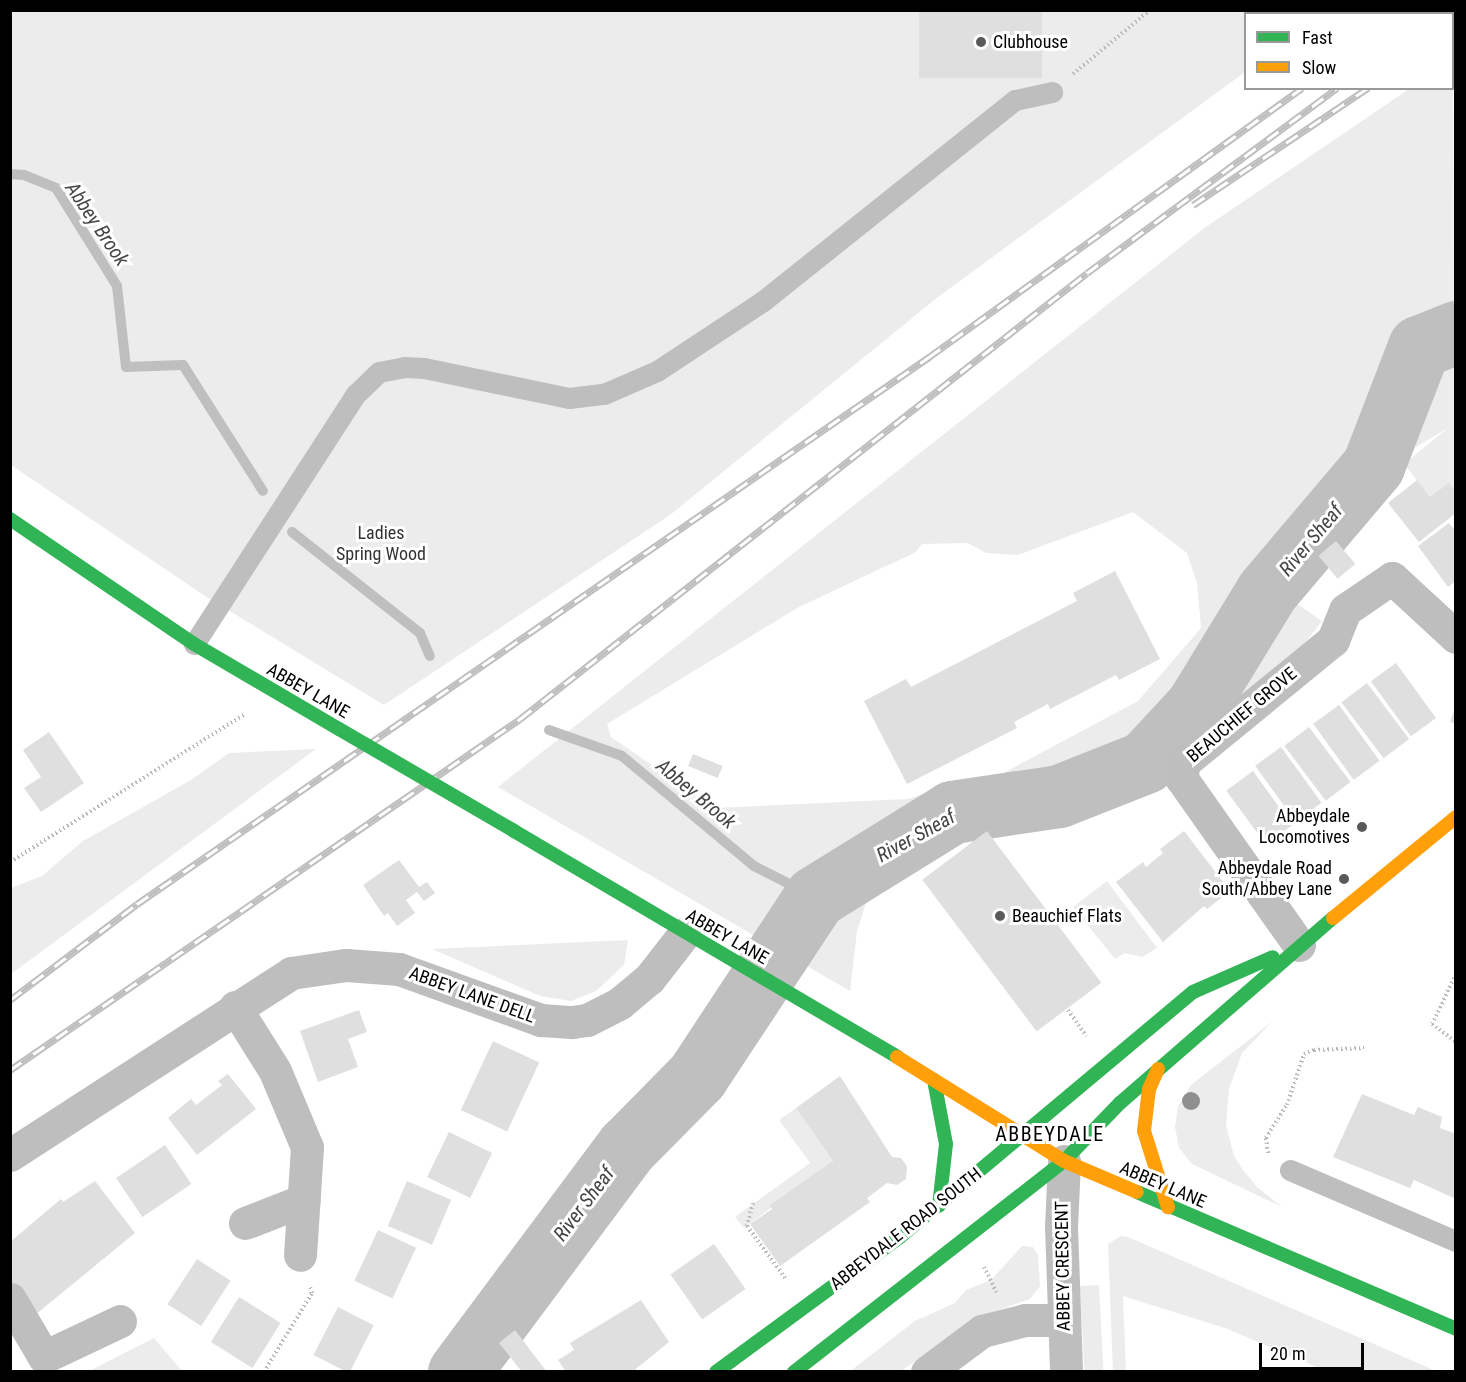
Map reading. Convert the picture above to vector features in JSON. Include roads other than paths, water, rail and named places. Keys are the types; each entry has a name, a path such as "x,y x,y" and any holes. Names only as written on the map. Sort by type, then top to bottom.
{"main road":[{"name":"ABBEY LANE","path":"10,519 194,644 934,1080 1064,1161 1455,1329"},
{"name":"ABBEYDALE ROAD SOUTH","path":"794,1371 1064,1161 1158,1069 1299,945 1455,817"},
{"name":"ABBEYDALE ROAD SOUTH","path":"716,1371 939,1206 1193,992 1299,945"},
{"path":"1158,1069 1149,1089 1144,1131 1168,1207"},
{"path":"934,1080 946,1144 939,1206"}],"street":[{"name":"BEAUCHIEF GROVE","path":"1299,945 1181,778 1184,762 1333,640 1345,610 1392,578 1455,637"},
{"name":"ABBEY LANE DELL","path":"10,1155 235,1006 291,973 376,965 421,975 541,1020 587,1020 620,1003 649,979 684,934"},
{"path":"235,1006 275,1071 307,1147 300,1255"},
{"name":"ABBEY CRESCENT","path":"1064,1161 1066,1371"},
{"path":"245,1223 304,1200"},
{"path":"10,1299 44,1357 120,1321"},
{"path":"927,1371 982,1331 1025,1320 1064,1320"}],"lane":[{"path":"194,644 355,395 379,372 424,368 570,398 604,394 657,371 763,301 1015,100 1052,92"},
{"path":"1290,1170 1455,1241"}],"waterway":[{"name":"Abbey Brook","path":"10,174 24,175 56,188 117,286 126,367 183,365 263,491"},
{"name":"River Sheaf","path":"459,1372 627,1147 697,1076 815,897 952,812 1059,796 1145,762 1196,707 1267,591 1373,466 1419,347 1456,332"},
{"name":"Abbey Brook","path":"292,532 420,633 430,656"},
{"name":"Abbey Brook","path":"549,730 622,756 754,866 815,897"}],"railway":[{"path":"10,1000 137,904 929,357 1299,90"},
{"path":"10,1070 520,719 1087,273 1334,90"},
{"path":"1193,205 1365,90"}],"place":[{"name":"Clubhouse","path":"981,42"},
{"name":"Abbeydale Locomotives","path":"1362,827"},
{"name":"Abbeydale Road South/Abbey Lane","path":"1344,879"},
{"name":"Beauchief Flats","path":"1000,916"}],"district":[{"name":"ABBEYDALE","path":"1050,1134"}],"park label":[{"name":"Ladies Spring Wood","path":"381,544"}]}
